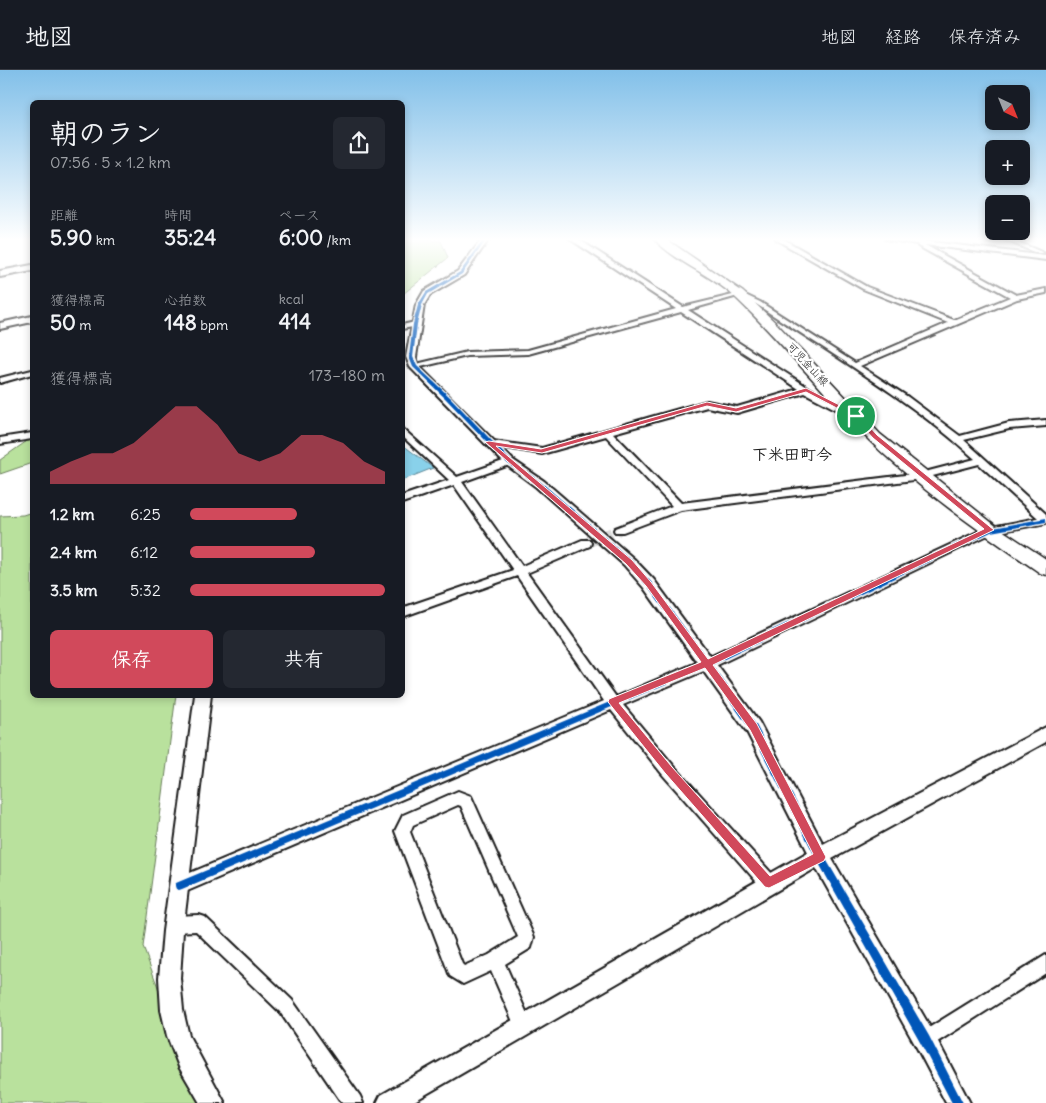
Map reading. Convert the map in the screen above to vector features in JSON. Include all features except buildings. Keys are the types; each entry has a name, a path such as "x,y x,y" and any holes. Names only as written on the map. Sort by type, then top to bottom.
{"main road":[{"name":"可児金山線","path":"728,287 774,328 875,437 990,530 1046,568"}],"street":[{"path":"437,287 427,293 420,305 415,324 411,357 415,367 448,398 509,462 540,484 629,562 649,584 753,727 820,857 925,1040 958,1103"},
{"path":"648,287 806,390 856,416"},
{"path":"864,287 956,323"},
{"path":"997,287 1015,297"},
{"path":"856,365 1015,297 1046,291"},
{"path":"415,367 467,354 528,352 738,294 758,303 856,365 958,439 979,461 1046,520"},
{"path":"0,326 30,319"},
{"path":"405,326 415,324"},
{"path":"0,380 30,372"},
{"path":"489,442 542,451 707,404 736,410 806,390"},
{"path":"958,439 1009,426 1046,423"},
{"path":"608,433 680,506"},
{"path":"405,434 456,481 518,572 612,702 668,770 769,882"},
{"path":"0,440 30,436"},
{"path":"619,530 680,506 921,476 979,461"},
{"path":"405,499 509,462"},
{"path":"179,886 612,702 707,664 990,530 1046,520"},
{"path":"405,612 518,572 586,543"},
{"path":"202,698 173,924 171,956 172,1010 186,1059 213,1103"},
{"path":"389,1103 769,882 820,857 1046,734"},
{"path":"458,798 466,801 526,937 525,942 495,961 463,975 456,970 402,831 408,820 458,798"},
{"path":"173,924 199,923 286,1006 353,1103"},
{"path":"495,961 523,1025"},
{"path":"925,1040 1046,963"}],"green space":[{"path":"405,287 411,287 405,292"},
{"path":"30,440 30,464 0,474 0,460"},
{"path":"30,513 30,698 176,698 143,947 201,1103 0,1103 0,516 23,515"}],"water":[{"path":"405,447 433,468 405,479"}],"tunnel":[{"path":"586,543 619,530"}],"cycle path":[{"path":"437,287 427,293 420,305 415,324 411,357 415,367 448,398 509,462 540,484 629,562 649,584 753,727 820,857 925,1040 958,1103"},
{"path":"179,886 707,664 990,530 1046,520"}],"district":[{"name":"下米田町今","path":"792,454"}],"route":[{"path":"856,416 806,390 736,410 707,404 542,451 489,442 509,462 540,484 629,562 649,584 664,605 707,664 753,727 820,857 769,882 668,770 612,702 707,664 990,530 875,437 856,416"}]}
